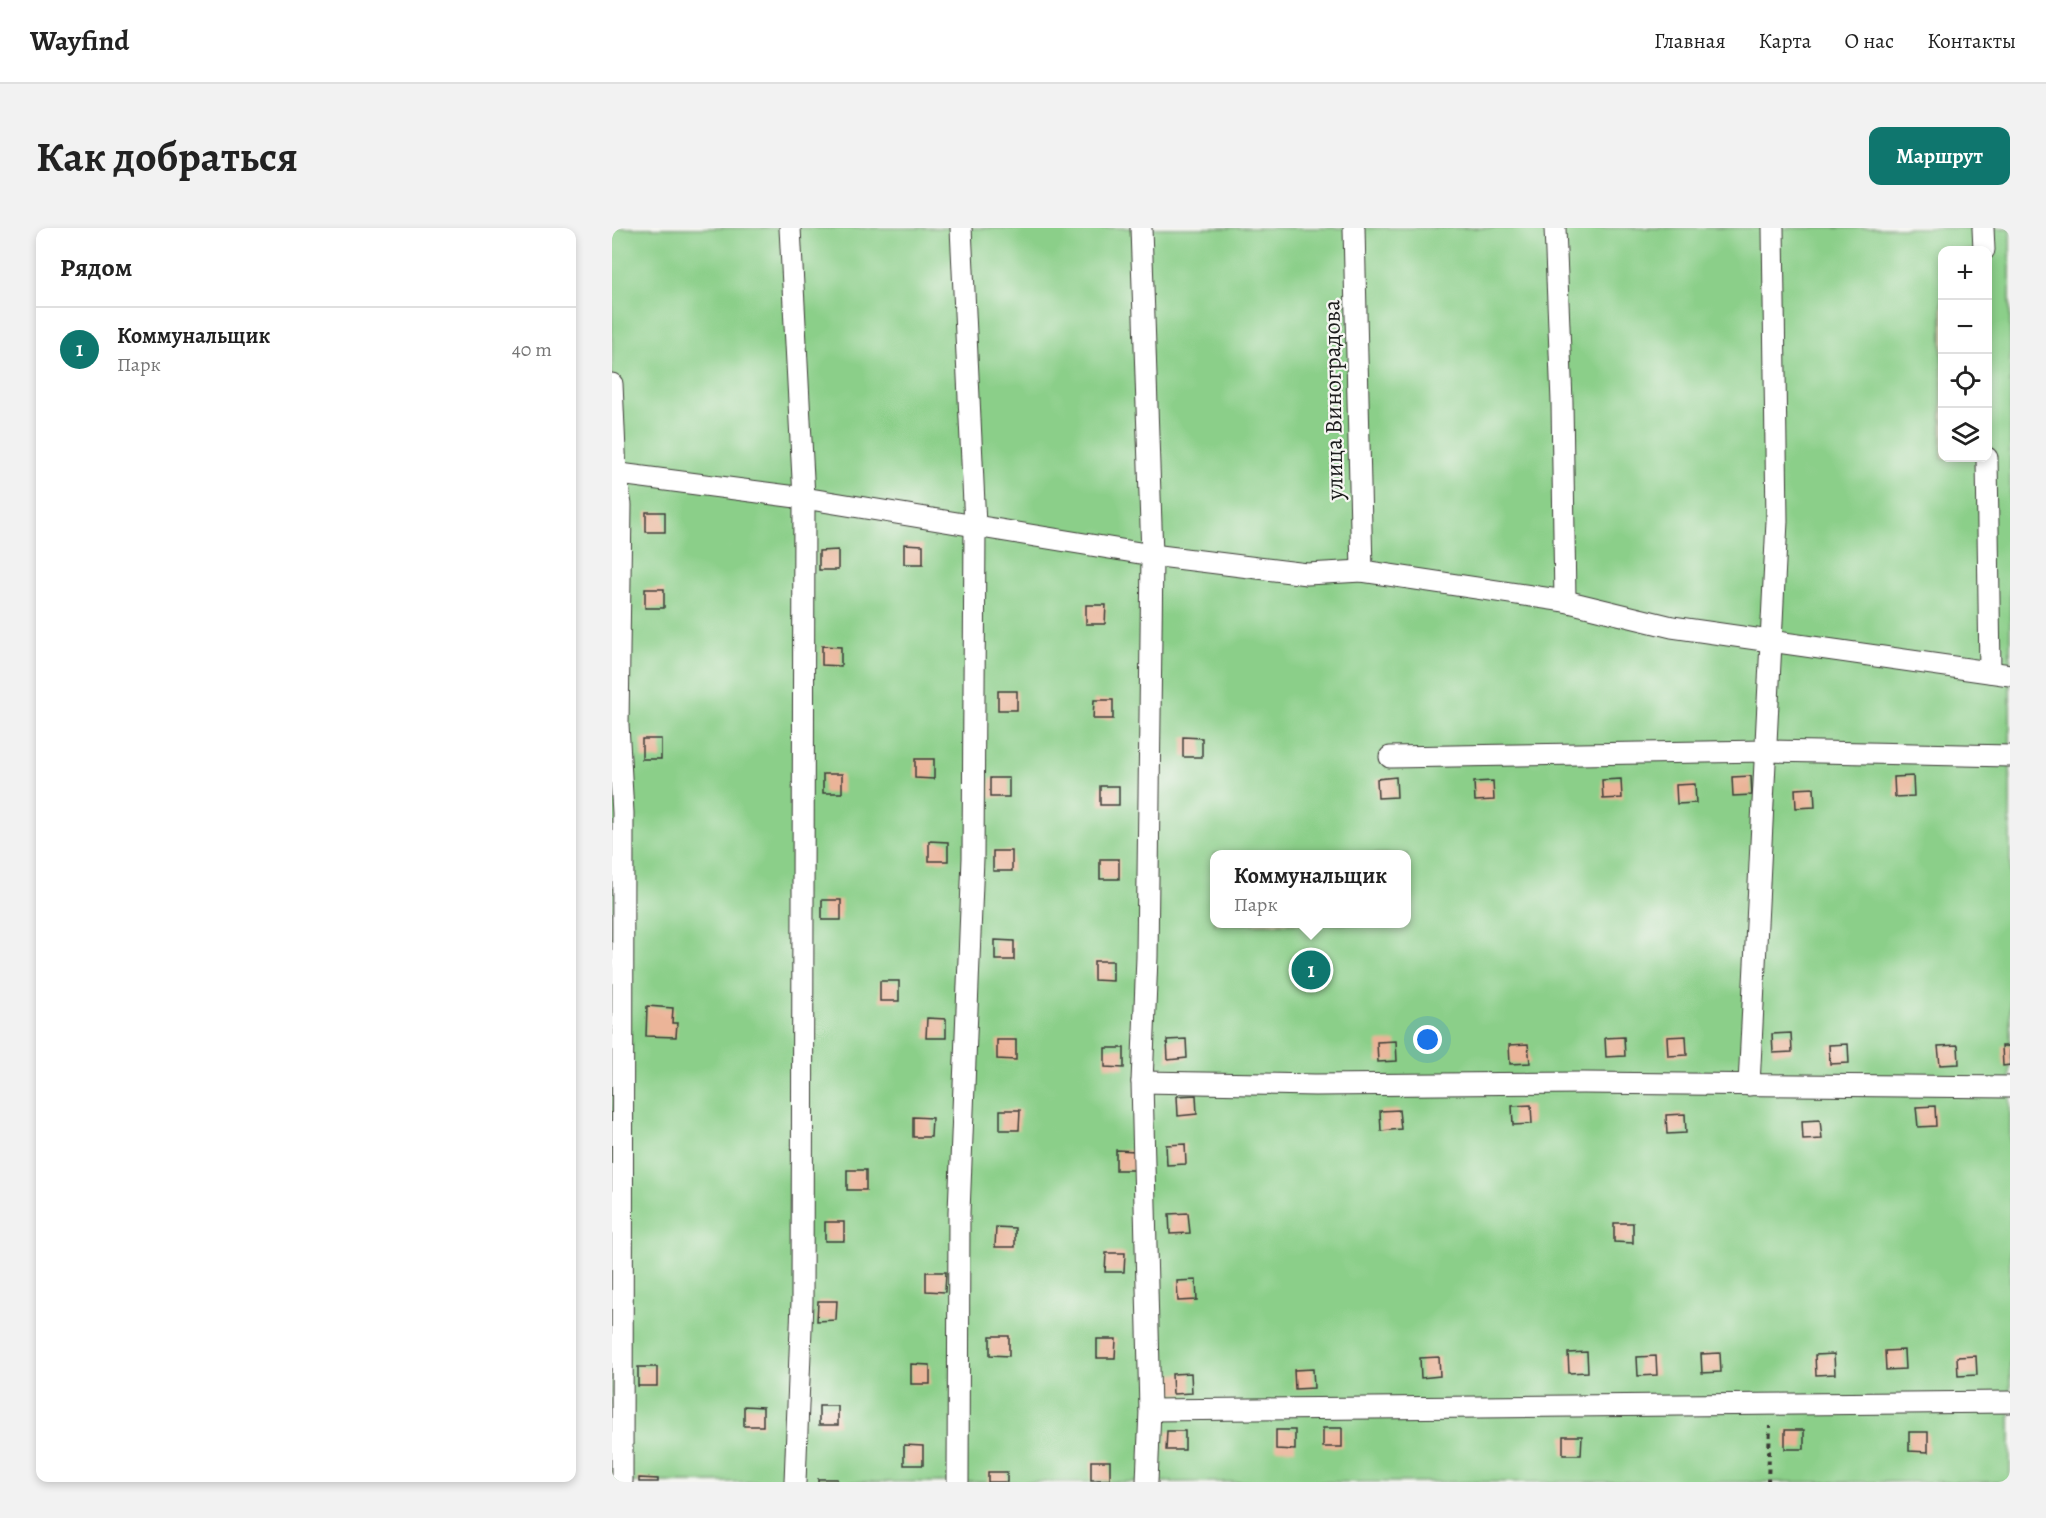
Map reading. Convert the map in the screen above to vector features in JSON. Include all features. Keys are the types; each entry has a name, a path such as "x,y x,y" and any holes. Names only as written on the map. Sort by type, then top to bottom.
{"street":[{"path":"790,228 804,498 802,1302 795,1482"},
{"path":"958,1482 958,1212 973,858 975,525 961,228"},
{"path":"1141,228 1152,555 1142,1082 1150,1410 1147,1482"},
{"name":"улица Виноградова","path":"1354,228 1362,571"},
{"path":"1555,228 1563,402 1565,601"},
{"path":"1749,1085 1777,521 1773,228"},
{"path":"1983,228 1984,246"},
{"path":"612,384 614,473 621,505 618,724 623,813 622,1482"},
{"path":"614,473 804,498 1152,555 1307,574 1362,571 1565,601 1672,627 2000,673 1987,462"},
{"path":"1390,757 1766,751 2010,756"},
{"path":"1142,1082 1315,1085 1583,1083 2010,1088"},
{"path":"1150,1410 2010,1402"}],"path":[{"path":"1768,1482 1771,1403"}],"green space":[{"path":"612,228 2010,228 2010,1482 612,1482"}],"building":[{"path":"646,512 665,512 665,532 646,532"},
{"path":"904,544 923,545 923,564 904,564"},
{"path":"838,550 838,570 819,570 819,551"},
{"path":"645,589 664,589 664,608 645,608"},
{"path":"1086,605 1106,605 1105,624 1086,624"},
{"path":"822,646 841,647 841,666 822,665"},
{"path":"998,691 1017,691 1017,710 998,710"},
{"path":"1094,700 1113,700 1113,719 1093,719"},
{"path":"1183,737 1202,738 1202,757 1183,757"},
{"path":"642,739 661,739 661,759 642,759"},
{"path":"915,759 934,759 934,779 915,778"},
{"path":"823,774 842,774 842,793 823,793"},
{"path":"1751,776 1752,795 1733,796 1732,777"},
{"path":"1913,776 1914,796 1895,797 1894,777"},
{"path":"1396,777 1397,797 1378,798 1377,779"},
{"path":"990,778 1009,778 1009,797 990,797"},
{"path":"1621,779 1622,798 1603,799 1602,780"},
{"path":"1493,781 1494,800 1475,801 1474,782"},
{"path":"1695,784 1696,803 1677,804 1676,785"},
{"path":"1100,786 1119,786 1119,805 1100,805"},
{"path":"1814,788 1815,807 1796,808 1795,789"},
{"path":"929,841 948,842 948,861 929,861"},
{"path":"993,851 1012,851 1012,871 993,871"},
{"path":"1100,859 1119,859 1119,879 1100,879"},
{"path":"822,900 841,900 841,920 822,920"},
{"path":"995,940 1014,941 1014,960 995,960"},
{"path":"1094,961 1113,961 1113,981 1094,980"},
{"path":"880,981 899,981 899,1001 880,1001"},
{"path":"647,1006 673,1008 672,1023 677,1023 676,1037 646,1036"},
{"path":"927,1018 946,1019 946,1038 926,1038"},
{"path":"1791,1033 1792,1052 1773,1053 1772,1034"},
{"path":"1686,1036 1687,1055 1668,1056 1667,1037"},
{"path":"1624,1037 1625,1056 1606,1057 1605,1038"},
{"path":"1186,1039 1187,1058 1168,1060 1167,1040"},
{"path":"997,1040 1016,1040 1016,1060 997,1059"},
{"path":"1396,1041 1397,1061 1378,1062 1377,1042"},
{"path":"1528,1044 1530,1063 1510,1064 1509,1045"},
{"path":"1848,1044 1849,1063 1830,1064 1829,1045"},
{"path":"1958,1045 1959,1064 1940,1065 1938,1046"},
{"path":"2002,1046 2010,1046 2010,1065 2003,1066"},
{"path":"1105,1048 1124,1048 1124,1068 1105,1067"},
{"path":"1196,1095 1197,1114 1178,1116 1177,1096"},
{"path":"1531,1105 1532,1124 1513,1125 1512,1106"},
{"path":"1935,1106 1936,1126 1918,1127 1916,1107"},
{"path":"1000,1110 1020,1110 1019,1130 1000,1130"},
{"path":"1399,1110 1401,1129 1381,1131 1380,1111"},
{"path":"1685,1114 1686,1133 1667,1134 1666,1115"},
{"path":"913,1117 932,1118 931,1137 913,1137"},
{"path":"1820,1120 1822,1139 1803,1140 1802,1121"},
{"path":"1185,1144 1186,1164 1167,1165 1166,1145"},
{"path":"1116,1150 1136,1151 1135,1170 1116,1170"},
{"path":"847,1170 866,1170 866,1190 847,1190"},
{"path":"1188,1213 1190,1233 1170,1234 1169,1214"},
{"path":"825,1222 844,1222 844,1241 825,1241"},
{"path":"1614,1223 1633,1223 1633,1243 1614,1242"},
{"path":"996,1227 1015,1228 1015,1247 995,1247"},
{"path":"1106,1253 1125,1253 1124,1272 1105,1272"},
{"path":"926,1272 946,1272 945,1292 926,1291"},
{"path":"1196,1280 1197,1300 1178,1301 1177,1281"},
{"path":"818,1301 837,1301 836,1320 817,1321"},
{"path":"990,1336 1009,1336 1009,1356 990,1355"},
{"path":"1097,1339 1116,1339 1115,1358 1097,1358"},
{"path":"1904,1350 1905,1369 1886,1370 1885,1351"},
{"path":"1587,1352 1588,1372 1569,1373 1568,1353"},
{"path":"1720,1353 1721,1372 1702,1373 1701,1354"},
{"path":"1834,1354 1835,1374 1816,1375 1815,1355"},
{"path":"1656,1356 1657,1375 1638,1376 1637,1357"},
{"path":"1976,1356 1977,1375 1958,1376 1957,1357"},
{"path":"1439,1357 1440,1376 1421,1378 1420,1358"},
{"path":"911,1364 930,1365 930,1384 911,1384"},
{"path":"638,1367 657,1367 657,1386 638,1386"},
{"path":"1313,1369 1314,1388 1295,1389 1294,1370"},
{"path":"1191,1373 1192,1393 1173,1394 1172,1374"},
{"path":"744,1406 763,1407 763,1426 744,1426"},
{"path":"819,1406 838,1406 838,1425 819,1425"},
{"path":"1323,1428 1342,1428 1342,1447 1323,1447"},
{"path":"1276,1430 1295,1430 1295,1450 1276,1449"},
{"path":"1785,1430 1804,1430 1804,1449 1785,1449"},
{"path":"1167,1431 1185,1431 1185,1450 1166,1450"},
{"path":"1909,1432 1928,1432 1928,1452 1909,1451"},
{"path":"1563,1436 1582,1436 1581,1455 1563,1455"},
{"path":"904,1445 923,1446 923,1465 904,1465"},
{"path":"1091,1461 1110,1461 1110,1480 1091,1480"},
{"path":"988,1472 1007,1472 1007,1482 988,1482"},
{"path":"639,1478 658,1479 658,1482 639,1482"},
{"path":"818,1479 837,1479 837,1482 818,1482"}],"place":[{"name":"Коммунальщик","path":"1311,970"}]}
